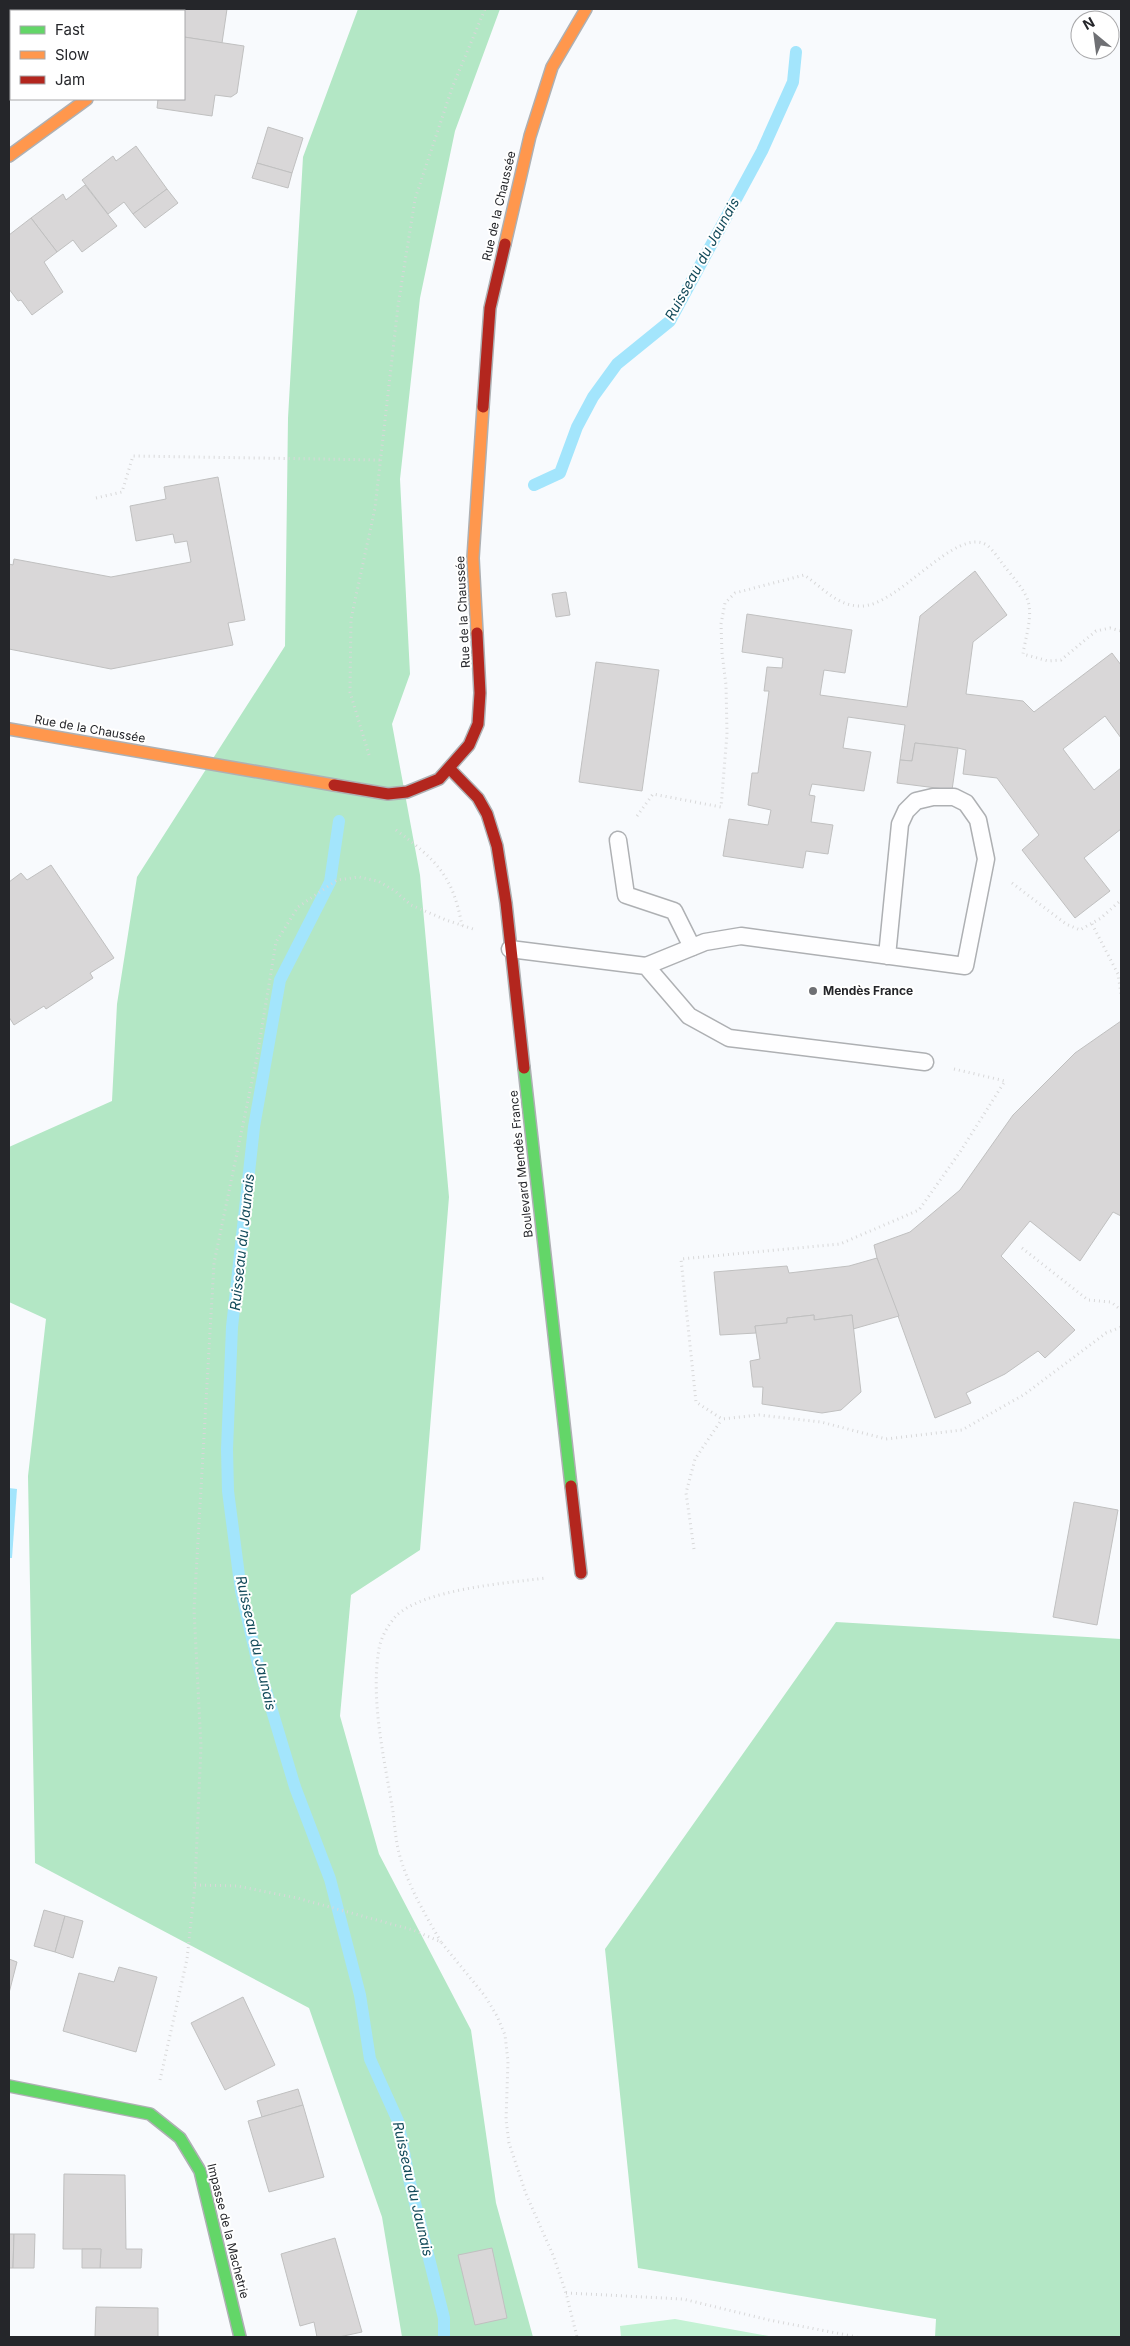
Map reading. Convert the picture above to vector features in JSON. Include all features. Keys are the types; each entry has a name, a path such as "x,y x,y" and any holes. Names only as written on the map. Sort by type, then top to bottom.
{"street":[{"name":"Rue de la Chaussée","path":"9,729 388,794 407,792 439,779 469,745 478,724 480,693 473,558 490,308 530,136 552,67 586,9"},
{"path":"9,156 86,100"},
{"name":"Boulevard Mendès France","path":"450,768 467,782 481,800 492,821 506,903 581,1573"},
{"name":"Impasse de la Machetrie","path":"9,2086 150,2114 167,2124 181,2136 191,2151 200,2171 240,2337"}],"lane":[{"path":"509,942 646,966 705,942 741,936 887,956 965,966 986,859 978,820 966,803 954,797 933,797 916,801 906,811 900,824 887,956"},
{"path":"618,840 626,895 674,911 692,947"},
{"path":"646,966 689,1016 729,1038 925,1062"}],"path":[{"path":"462,926 457,900 449,880 433,860 388,824 370,819 374,791 372,766 350,692 351,620 375,508 398,306 415,199 452,88 485,9"},
{"path":"96,498 122,492 133,456 381,460"},
{"path":"618,840 653,794 721,806 726,734 726,685 721,624 725,603 735,594 804,575 831,596 842,602 860,607 878,602 897,592 957,546 975,542 988,546 1028,600 1029,613 1023,654 1048,661 1061,660 1096,631 1110,628 1121,631"},
{"path":"984,869 1018,886 1066,924 1080,930 1092,924 1121,900"},
{"path":"150,2114 160,2079 187,1958 195,1885 201,1746 194,1610 214,1264 257,1057 276,942 298,906 337,880 359,877 378,881 395,891 411,905 462,926 509,942"},
{"path":"1092,924 1118,974 1121,994"},
{"path":"925,1062 1005,1081 960,1152 919,1210 840,1244 681,1259 696,1402 722,1419 760,1415 821,1422 886,1439 962,1430 1025,1394 1106,1333 1121,1327"},
{"path":"1022,1248 1088,1300 1111,1302 1121,1310"},
{"path":"694,1549 686,1493 694,1459 722,1419"},
{"path":"577,2337 566,2293 543,2230 526,2194 510,2143 506,2120 508,2061 505,2035 497,2016 485,1996 441,1942 419,1903 397,1847 381,1750 378,1696 379,1648 385,1631 397,1616 413,1605 435,1596 581,1573"},
{"path":"195,1885 237,1886 297,1898 413,1930 441,1942"},
{"path":"566,2293 683,2299 769,2320 857,2337"}],"green space":[{"path":"358,9 500,9 455,131 420,298 400,479 410,674 392,724 420,875 449,1197 420,1550 351,1595 340,1716 379,1854 471,2030 496,2203 533,2337 402,2337 382,2217 309,2008 35,1863 28,1476 46,1319 9,1302 9,1147 112,1101 117,1004 137,877 285,646 288,418 303,157"},
{"path":"836,1622 1121,1639 1121,2337 935,2337 936,2319 638,2268 605,1949"},
{"path":"675,2319 774,2337 621,2337 620,2326"}],"water":[{"path":"9,1488 17,1489 12,1558 9,1558"}],"building":[{"path":"28,9 74,9 74,10"},
{"path":"227,9 222,43 185,37 185,10 178,10"},
{"path":"9,18 10,18 10,74"},
{"path":"185,37 244,46 237,93 231,97 215,95 212,116 157,108 158,100 185,100"},
{"path":"268,127 303,138 292,173 257,163"},
{"path":"136,146 167,189 133,214 124,202 108,214 82,180 113,156 116,161"},
{"path":"257,163 292,173 288,188 252,178"},
{"path":"85,185 117,226 82,252 73,240 57,252 31,218 63,194 66,200"},
{"path":"167,189 178,203 145,228 133,214"},
{"path":"31,218 57,252 44,262 63,292 32,315 21,300 18,301 9,289 9,235"},
{"path":"218,477 245,620 228,623 233,645 111,669 9,649 9,564 13,565 14,559 111,577 191,562 187,541 175,543 173,534 136,541 130,506 166,499 164,487"},
{"path":"975,571 1007,615 973,642 966,694 1023,701 1034,712 1112,653 1121,665 1121,738 1105,716 1063,749 1094,790 1121,768 1121,829 1084,858 1110,891 1075,918 1022,850 1039,835 997,778 963,774 966,750 915,743 912,761 900,760 905,725 848,717 843,748 871,752 864,791 812,784 809,795 815,796 811,822 833,825 828,854 806,851 803,868 723,856 729,819 768,825 771,810 748,805 752,773 758,773 769,691 764,691 767,667 782,668 783,658 742,652 747,614 852,630 845,673 824,670 820,695 907,707 920,616"},
{"path":"566,592 570,615 556,617 552,594"},
{"path":"596,662 659,670 642,791 579,782"},
{"path":"915,743 958,748 952,790 897,783 900,760 912,761"},
{"path":"51,865 114,958 90,973 93,978 46,1009 44,1006 14,1025 9,1017 9,882 21,873 27,880"},
{"path":"1121,1021 1121,1216 1113,1212 1080,1261 1030,1221 1001,1256 1075,1330 1045,1358 1038,1351 1005,1374 966,1393 971,1403 935,1418 874,1245 910,1232 960,1190 1013,1115 1075,1053"},
{"path":"877,1258 899,1316 853,1329 852,1315 814,1320 814,1315 787,1318 787,1323 755,1326 756,1333 720,1335 714,1272 787,1266 789,1273 849,1266"},
{"path":"814,1315 814,1320 852,1315 861,1392 841,1410 822,1413 762,1404 763,1387 753,1387 750,1361 760,1359 755,1326 787,1323 787,1318"},
{"path":"1074,1502 1118,1510 1097,1625 1053,1617"},
{"path":"44,1910 65,1916 55,1952 34,1946"},
{"path":"65,1916 83,1921 73,1958 55,1952"},
{"path":"9,1959 17,1962 9,1993"},
{"path":"119,1967 157,1977 136,2052 63,2031 79,1973 114,1982"},
{"path":"243,1997 275,2065 225,2090 191,2023"},
{"path":"298,2089 303,2105 262,2117 257,2101"},
{"path":"303,2105 324,2177 269,2192 248,2121"},
{"path":"64,2174 125,2175 126,2249 142,2249 141,2268 100,2268 101,2249 63,2249"},
{"path":"9,2234 14,2234 13,2268 9,2268"},
{"path":"14,2234 35,2234 34,2268 13,2268"},
{"path":"335,2238 362,2332 339,2337 317,2337 314,2322 300,2326 281,2254"},
{"path":"492,2248 507,2318 475,2325 458,2255"},
{"path":"82,2249 101,2249 100,2268 82,2268"},
{"path":"96,2307 158,2308 158,2337 95,2337"}],"waterway":[{"name":"Ruisseau du Jaunais","path":"534,485 560,473 577,427 593,397 617,364 670,321 762,151 793,82 796,52"},
{"name":"Ruisseau du Jaunais","path":"339,821 330,882 280,980 254,1127 232,1327 227,1449 228,1491 241,1591 258,1664 295,1787 330,1879 360,1995 370,2059 398,2121 410,2183 444,2318 444,2337"}],"traffic: fast":[{"path":"524,1068 571,1486"},
{"path":"9,2086 150,2114 180,2138 200,2171 240,2337"}],"traffic: slow":[{"path":"505,244 530,136 552,67 586,9"},
{"path":"9,156 86,100"},
{"path":"477,633 473,558 483,407"},
{"path":"9,729 334,785"}],"traffic: jam":[{"path":"483,407 490,308 505,244"},
{"path":"334,785 388,794 407,792 439,779 469,745 478,724 480,693 477,633"},
{"path":"450,769 478,798 487,814 497,846 506,903 524,1068"},
{"path":"571,1486 581,1573"}],"place":[{"name":"Mendès France","path":"813,991"}]}
